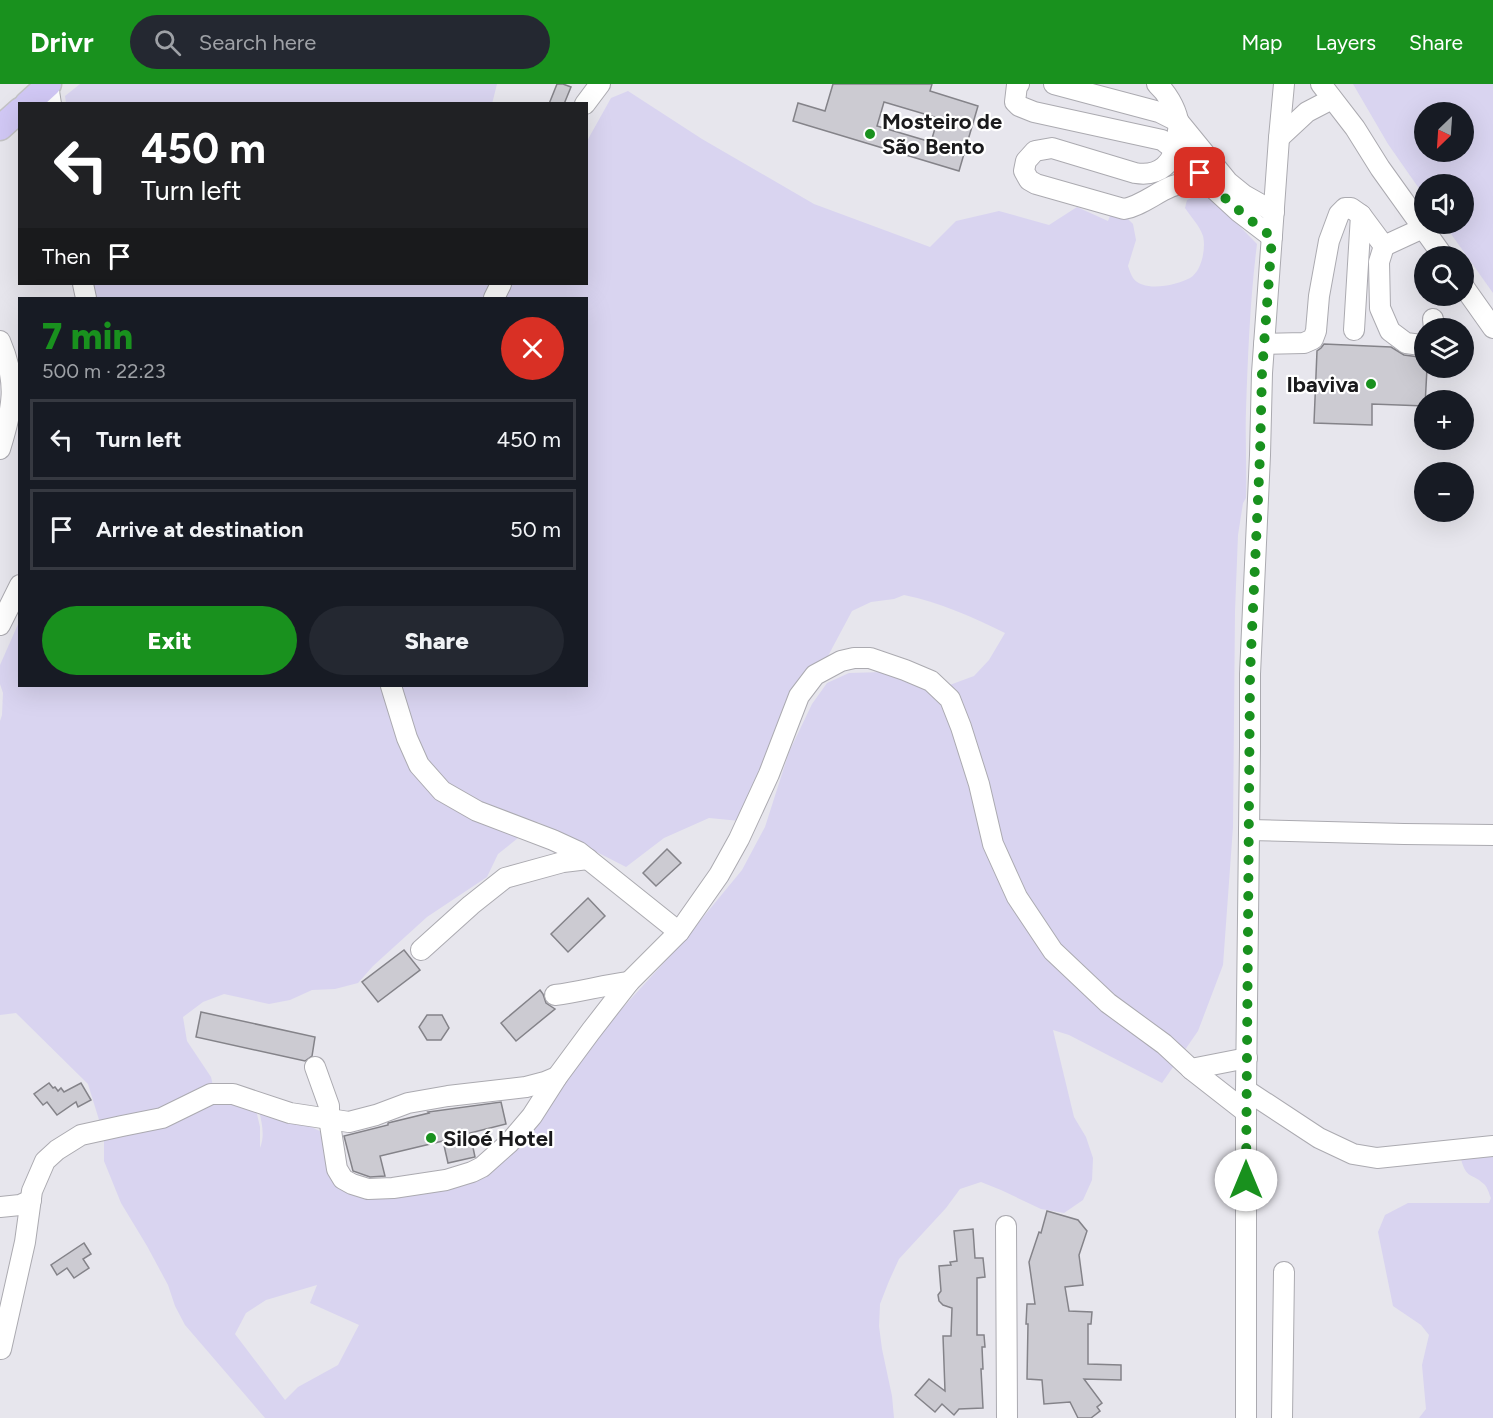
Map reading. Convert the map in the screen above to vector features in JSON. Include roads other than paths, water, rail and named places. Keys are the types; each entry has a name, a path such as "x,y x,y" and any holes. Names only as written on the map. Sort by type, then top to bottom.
{"main road":[{"path":"30,102 49,91"},
{"path":"0,128 18,112"}],"street":[{"path":"586,102 600,84"},
{"path":"1019,84 1015,102 1034,112 1162,140 1187,159 1213,188 1272,237"},
{"path":"1054,84 1159,112 1179,122"},
{"path":"1157,84 1166,93 1179,122 1228,182 1244,195 1274,212"},
{"path":"1246,1418 1250,675 1264,344 1284,84"},
{"path":"1279,138 1326,92 1355,128 1414,215"},
{"path":"1179,122 1175,149 1166,166 1158,172 1144,174 1052,148 1035,151 1026,161 1024,171 1029,180 1036,184 1124,208 1135,207 1178,184 1191,183 1213,188"},
{"path":"1264,344 1304,343 1313,339 1329,241 1338,214 1345,208 1351,208 1360,215 1384,246"},
{"path":"1354,330 1360,215"},
{"path":"1384,246 1414,232"},
{"path":"1384,246 1380,262 1380,308 1390,331 1406,343 1414,344"},
{"path":"1474,301 1493,328"},
{"path":"0,341 6,355 13,386 11,410 0,449"},
{"path":"0,625 18,589"},
{"path":"315,1067 329,1106 328,1118 337,1169 343,1179 352,1184 368,1189 393,1188 446,1180 472,1172 490,1161 532,1116 557,1077 630,982 679,932 719,875 739,839 769,774 799,696 814,675 841,661 870,658 931,681 950,699 979,784 993,844 1017,897 1053,951 1108,1004 1164,1044 1191,1069 1246,1112"},
{"path":"391,687 407,738 419,765 442,791 477,811 579,852 679,932"},
{"path":"1249,830 1493,835"},
{"path":"421,950 471,904 505,878 563,862 588,859"},
{"path":"555,995 630,982"},
{"path":"1191,1069 1247,1058"},
{"path":"1,1349 25,1242 32,1191 45,1161 57,1150 81,1135 162,1118 211,1095 233,1094 290,1113 349,1122 408,1103 526,1087 557,1077"},
{"path":"1246,1090 1319,1138 1353,1154 1377,1158 1493,1146"},
{"path":"0,1207 20,1205 31,1200"},
{"path":"1006,1227 1006,1418"},
{"path":"1282,1418 1284,1272"}],"place":[{"name":"Mosteiro de São Bento","path":"870,134"},
{"name":"Ibaviva","path":"1371,384"},
{"name":"Siloé Hotel","path":"431,1138"}]}
